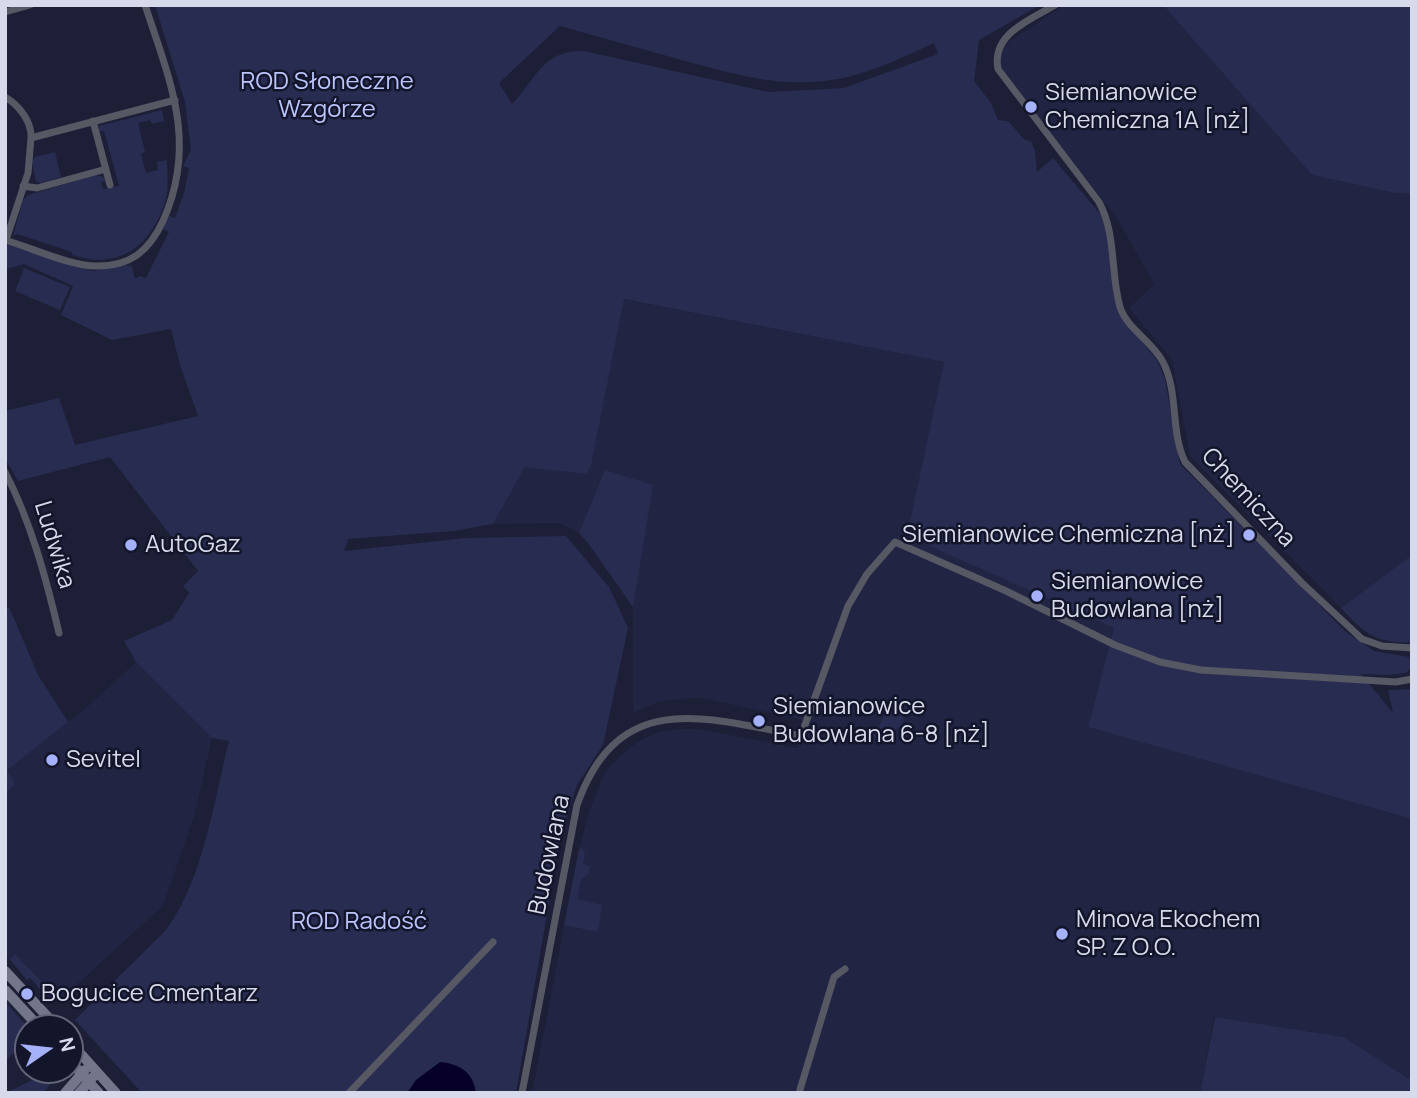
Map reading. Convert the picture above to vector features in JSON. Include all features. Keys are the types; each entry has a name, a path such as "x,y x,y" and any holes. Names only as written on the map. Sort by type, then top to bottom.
{"street":[{"path":"5,12 30,5"},
{"path":"5,97 30,123 30,138 28,173 5,240 93,266 125,261 146,249 168,209 180,168 181,136 175,100 145,5"},
{"name":"Chemiczna","path":"1055,5 1007,36 997,52 998,69 1105,215 1112,236 1121,310 1165,366 1179,446 1185,462 1302,583 1362,639 1382,646 1412,648"},
{"path":"30,138 175,100"},
{"path":"93,121 110,185"},
{"path":"23,186 37,188 106,169"},
{"name":"Ludwika","path":"5,472 19,498 29,527 59,633"},
{"name":"Budowlana","path":"522,1093 577,805 586,780 598,760 621,738 670,719 703,718 801,737 848,606 867,574 895,542 1013,594 1115,645 1160,662 1201,670 1410,680"},
{"path":"349,1093 493,942"},
{"path":"799,1093 834,977 845,969"},
{"path":"5,971 45,1014"},
{"path":"5,990 27,1014"},
{"path":"84,1058 116,1093"},
{"path":"65,1093 94,1069"},
{"path":"79,1093 85,1078"},
{"path":"85,1078 99,1093"}],"shaded area":[{"path":"1064,5 1163,5 1312,175 1395,193 1412,194 1412,555 1341,608 1190,456 1172,360 1129,308 1154,284 1116,217 1013,86 1001,66 999,54 1010,41"},
{"path":"623,299 944,362 908,536 1114,628 1088,727 1412,819 1412,1069 1409,1080 1344,1037 1214,1017 1200,1093 532,1093 579,849 590,809 605,772 640,740 660,732 679,729 699,729 797,748 802,720 697,697 658,702 633,713 633,607 588,543 579,533 559,523 493,524 525,467 591,466"},
{"path":"136,662 212,738 195,814 163,906 60,1000 16,955 10,959 5,954 5,793 15,784 6,770 87,707"},
{"path":"440,1062 459,1067 469,1074 476,1093 407,1093 416,1080"}],"green space":[{"path":"155,5 1040,5 979,40 974,81 991,103 998,120 1008,121 1025,140 1031,141 1037,172 1053,158 1101,215 1108,239 1119,314 1157,360 1165,379 1180,464 1346,632 1374,651 1409,657 1411,667 1406,673 1361,674 1393,713 1388,690 1412,689 1412,819 1088,727 1114,628 907,536 944,362 624,299 591,466 586,474 525,467 493,524 454,531 348,539 344,551 466,538 566,536 609,587 628,628 603,745 577,785 560,839 516,1093 142,1093 84,1030 84,1014 81,1014 165,931 189,889 206,840 229,741 212,738 136,662 124,641 172,620 189,593 183,586 198,571 110,457 18,481 5,458 5,411 59,398 75,445 198,416 171,329 112,340 61,315 73,286 24,264 7,269 5,244 93,271 127,265 132,267 135,279 140,276 146,278 169,232 163,229 169,216 175,218 185,190 189,168 183,166 191,150 185,102","holes":["560,26 678,59 768,80 805,82 852,76 934,43 938,54 844,88 768,92 584,51 570,52 549,60 512,104 499,83"]},
{"path":"1163,5 1412,5 1412,194 1395,193 1312,175"},
{"path":"162,110 164,121 138,123 145,152 141,154 146,173 158,170 157,162 167,160 166,198 153,229 143,241 119,256 89,259 17,234 13,236 23,200 28,195 96,175 106,181 101,182 103,189 119,186 104,131 99,131 99,126"},
{"path":"55,152 61,177 42,183 36,182 32,161 35,157"},
{"path":"24,268 70,287 60,310 15,291"},
{"path":"605,470 653,485 633,607 579,533"},
{"path":"1412,555 1412,642 1379,639 1364,630 1341,608"},
{"path":"9,607 38,675 68,722 7,770 15,784 5,793 5,610"},
{"path":"893,709 900,710 903,725 875,739 874,735 886,713"},
{"path":"582,848 585,854 583,864 590,866 589,874 581,879 577,899 602,905 598,932 564,925 579,849"},
{"path":"5,954 10,959 15,954 56,996 49,1002 30,978 27,980"},
{"path":"5,1002 16,1014 14,1053 5,1061"},
{"path":"1215,1017 1344,1037 1409,1079 1412,1069 1412,1093 1200,1093"},
{"path":"24,1084 51,1084 43,1093 6,1093"}],"place":[{"name":"Siemianowice Chemiczna 1A [nż]","path":"1031,107"},
{"name":"Siemianowice Chemiczna [nż]","path":"1249,535"},
{"name":"AutoGaz","path":"131,545"},
{"name":"Siemianowice Budowlana [nż]","path":"1037,596"},
{"name":"Siemianowice Budowlana 6-8 [nż]","path":"759,721"},
{"name":"Sevitel","path":"52,760"},
{"name":"Minova Ekochem SP. Z O.O.","path":"1062,934"},
{"name":"Bogucice Cmentarz","path":"27,994"}],"park label":[{"name":"ROD Słoneczne Wzgórze","path":"327,96"},
{"name":"ROD Radość","path":"359,922"}]}
